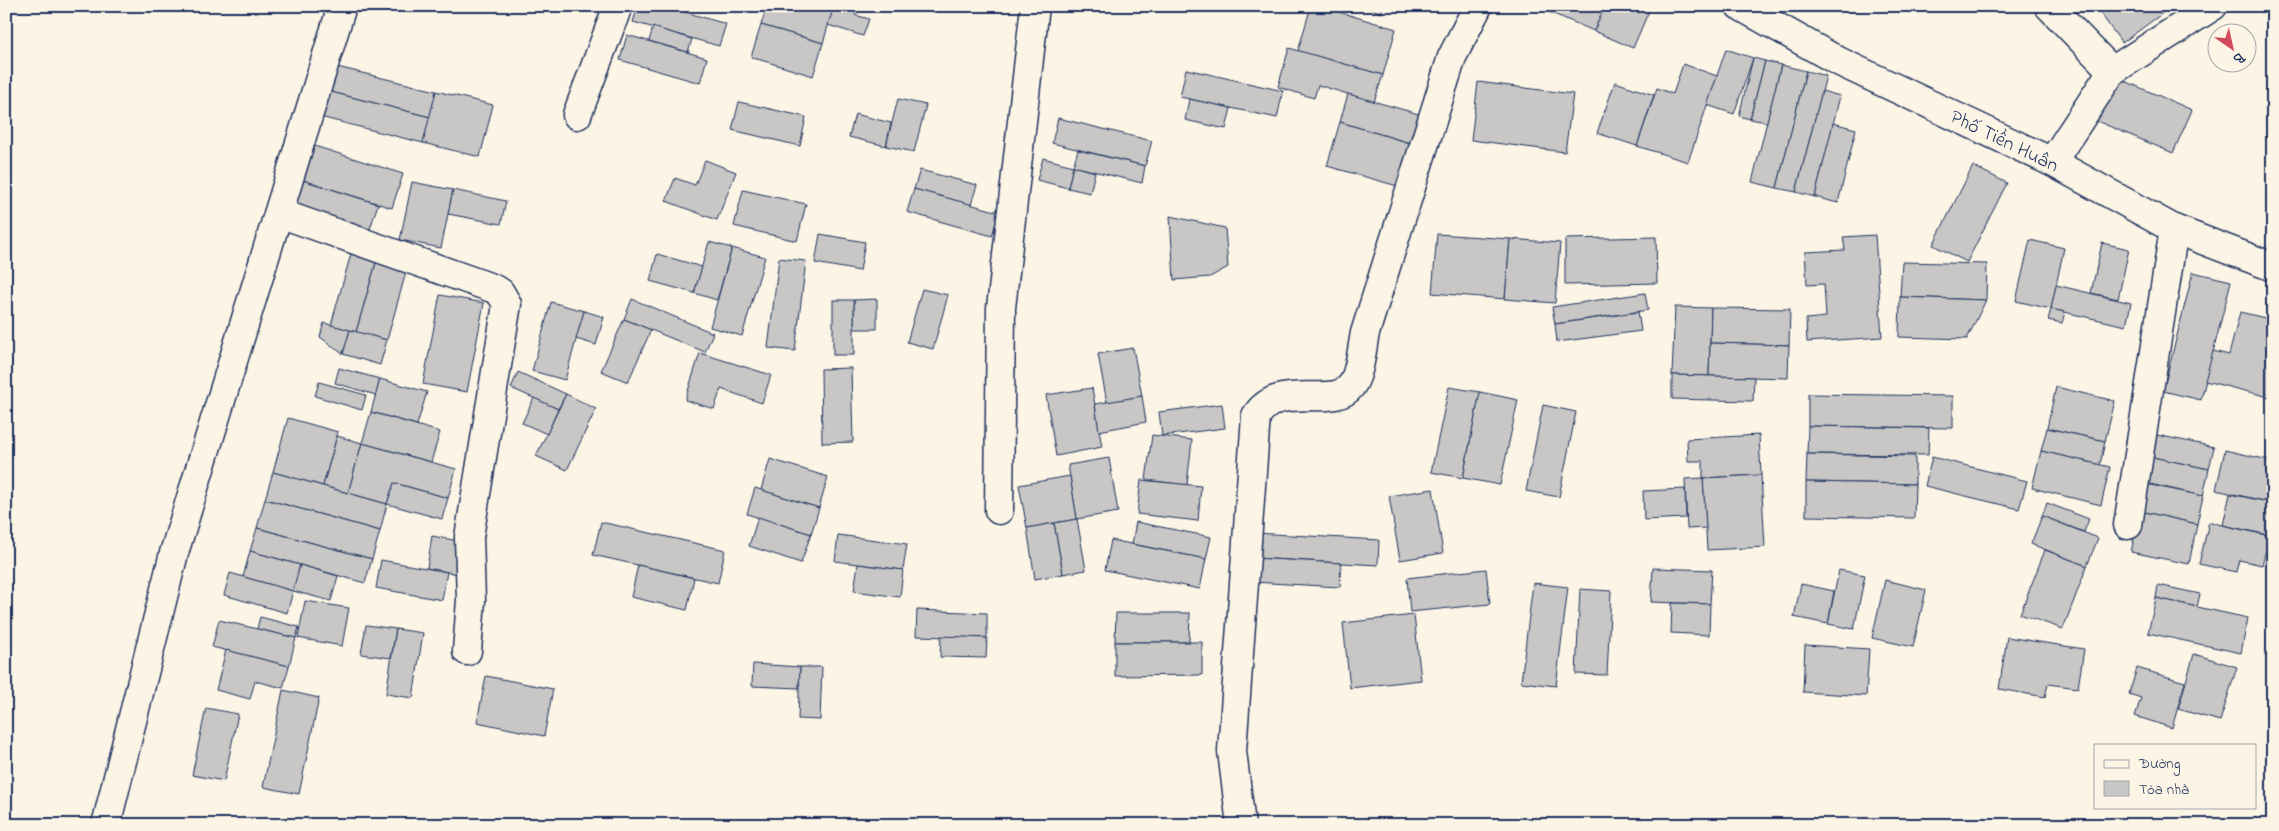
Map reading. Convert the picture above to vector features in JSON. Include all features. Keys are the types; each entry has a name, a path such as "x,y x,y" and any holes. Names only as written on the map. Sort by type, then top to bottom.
{"street":[{"path":"106,825 174,553 342,6"},
{"path":"576,115 618,6"},
{"path":"999,510 1001,308 1035,6"},
{"path":"1241,825 1232,751 1256,416 1262,406 1270,401 1282,398 1344,393 1352,386 1365,333 1452,57 1478,6"},
{"name":"Phố Tiền Huân","path":"1740,6 1838,61 2052,162 2174,229 2273,267"},
{"path":"2049,6 2112,71"},
{"path":"2052,162 2112,71 2213,6"},
{"path":"279,213 492,288 504,297 507,304 469,537 472,600 467,651"},
{"path":"2128,525 2174,229"}],"building":[{"path":"638,6 664,6 726,24 719,46 633,22"},
{"path":"767,6 834,6 823,43 761,25"},
{"path":"834,6 857,6 855,15 869,19 863,36 828,25"},
{"path":"1311,6 1319,6 1396,29 1383,75 1298,51"},
{"path":"1365,6 1384,6 1381,13"},
{"path":"1534,6 1560,6 1556,15"},
{"path":"1560,6 1605,6 1594,31 1556,15"},
{"path":"1605,6 1651,6 1633,48 1594,31"},
{"path":"2095,6 2170,6 2171,7 2122,43"},
{"path":"761,25 823,43 813,76 751,57"},
{"path":"653,27 692,39 688,52 649,41"},
{"path":"627,35 707,58 700,83 620,60"},
{"path":"1289,48 1383,75 1374,102 1318,85 1314,98 1278,87"},
{"path":"1726,49 1753,58 1734,114 1707,105"},
{"path":"1753,58 1765,61 1750,119 1739,116"},
{"path":"1765,61 1781,65 1767,122 1750,119"},
{"path":"1683,64 1717,76 1688,162 1637,146 1657,88 1673,94"},
{"path":"329,65 436,91 430,117 323,90"},
{"path":"1781,65 1806,71 1777,188 1752,182"},
{"path":"1186,69 1283,91 1277,118 1180,97"},
{"path":"1806,71 1826,76 1796,192 1777,188"},
{"path":"2111,75 2192,110 2173,153 2092,119"},
{"path":"1478,82 1573,94 1565,152 1471,140"},
{"path":"1615,82 1654,95 1637,146 1597,133"},
{"path":"323,90 430,117 423,143 316,116"},
{"path":"436,91 493,105 480,157 423,143"},
{"path":"1822,91 1840,96 1815,197 1796,192"},
{"path":"1348,94 1422,115 1413,144 1340,122"},
{"path":"898,99 926,105 914,152 886,146"},
{"path":"1189,99 1231,108 1226,129 1185,120"},
{"path":"739,102 806,117 800,146 732,130"},
{"path":"855,114 891,123 886,146 849,137"},
{"path":"1058,118 1152,141 1145,166 1052,143"},
{"path":"1340,122 1413,144 1401,187 1327,166"},
{"path":"1833,123 1856,129 1838,203 1815,197"},
{"path":"305,143 403,174 392,208 293,177"},
{"path":"1078,150 1145,166 1142,183 1073,166"},
{"path":"1043,158 1073,166 1068,188 1037,180"},
{"path":"705,160 736,172 717,220 666,201 675,178 695,185"},
{"path":"1073,166 1095,172 1090,193 1068,188"},
{"path":"1973,166 2007,183 1967,262 1933,245"},
{"path":"920,170 977,185 971,205 914,189"},
{"path":"293,177 378,204 370,229 285,202"},
{"path":"412,182 453,190 441,248 400,240"},
{"path":"914,189 999,212 992,236 907,212"},
{"path":"453,190 506,201 501,224 448,214"},
{"path":"743,190 806,204 797,241 734,226"},
{"path":"1170,216 1225,228 1228,267 1210,277 1174,280"},
{"path":"820,234 865,242 860,271 815,263"},
{"path":"1437,234 1510,239 1505,299 1432,293"},
{"path":"1875,235 1882,337 1807,342 1806,319 1826,317 1824,284 1807,285 1805,252 1845,250 1843,237"},
{"path":"1656,237 1657,283 1565,285 1565,239"},
{"path":"1510,239 1560,243 1555,303 1505,299"},
{"path":"2030,240 2064,248 2051,309 2016,301"},
{"path":"709,242 732,248 717,300 694,293"},
{"path":"2102,243 2129,249 2118,299 2091,293"},
{"path":"732,248 765,257 742,336 710,327"},
{"path":"352,250 378,256 356,332 331,325"},
{"path":"657,254 702,267 694,293 650,281"},
{"path":"378,256 408,265 387,340 356,332"},
{"path":"779,258 806,261 795,351 768,348"},
{"path":"1902,262 1987,264 1986,300 1900,297"},
{"path":"2193,272 2231,281 2201,400 2163,391"},
{"path":"2056,285 2131,303 2126,326 2051,309"},
{"path":"922,289 948,295 933,349 907,342"},
{"path":"1645,293 1648,310 1555,324 1552,307"},
{"path":"440,295 484,303 467,392 423,384"},
{"path":"1900,297 1986,300 1967,339 1899,337"},
{"path":"632,299 713,333 705,352 624,319"},
{"path":"877,299 877,329 854,329 854,300"},
{"path":"833,300 854,300 854,355 833,355"},
{"path":"551,302 584,311 565,380 532,371"},
{"path":"1675,307 1711,308 1709,376 1672,375"},
{"path":"1711,308 1790,309 1789,345 1710,343"},
{"path":"2051,309 2065,312 2062,323 2048,320"},
{"path":"584,311 604,317 596,345 576,339"},
{"path":"1638,312 1641,331 1557,342 1555,324"},
{"path":"2240,312 2273,320 2273,398 2205,381 2213,351 2229,355"},
{"path":"624,319 651,330 628,382 601,371"},
{"path":"324,323 350,330 343,354 320,337"},
{"path":"350,330 387,340 380,365 343,354"},
{"path":"1710,343 1789,345 1788,378 1709,376"},
{"path":"1133,348 1142,396 1107,403 1098,354"},
{"path":"700,353 771,375 762,403 721,389 714,409 685,400"},
{"path":"339,368 380,379 376,395 335,383"},
{"path":"851,368 853,442 822,443 821,369"},
{"path":"518,372 566,394 558,409 511,388"},
{"path":"1672,375 1754,377 1753,401 1672,399"},
{"path":"380,379 427,392 417,425 371,412"},
{"path":"319,382 366,395 362,410 315,396"},
{"path":"1449,387 1480,392 1463,478 1431,472"},
{"path":"2056,387 2115,401 2105,441 2047,428"},
{"path":"1092,388 1102,447 1056,456 1046,395"},
{"path":"1480,392 1518,400 1500,485 1463,478"},
{"path":"566,394 596,409 567,470 536,456"},
{"path":"1808,394 1953,396 1953,428 1808,426"},
{"path":"1142,396 1146,422 1099,431 1095,404"},
{"path":"534,398 558,409 547,434 522,423"},
{"path":"1222,404 1225,428 1162,436 1159,412"},
{"path":"1543,405 1576,412 1559,497 1526,491"},
{"path":"371,412 440,432 431,462 362,443"},
{"path":"288,418 338,432 323,486 273,472"},
{"path":"1808,426 1929,428 1928,455 1807,454"},
{"path":"2047,428 2105,441 2100,465 2041,451"},
{"path":"1152,435 1192,440 1187,485 1146,480"},
{"path":"1759,435 1761,475 1703,478 1703,461 1688,461 1687,439"},
{"path":"2157,435 2214,447 2209,469 2152,457"},
{"path":"337,436 362,443 348,493 323,486"},
{"path":"362,443 456,469 448,498 394,483 387,504 348,493"},
{"path":"2225,450 2273,461 2273,503 2216,490"},
{"path":"2041,451 2110,467 2101,505 2032,488"},
{"path":"1807,454 1915,456 1915,484 1806,482"},
{"path":"2143,455 2209,469 2203,496 2137,481"},
{"path":"1932,457 2027,481 2019,509 1925,486"},
{"path":"1109,458 1118,512 1077,519 1068,465"},
{"path":"770,459 828,477 819,508 761,490"},
{"path":"273,472 387,504 380,531 265,499"},
{"path":"1761,475 1765,547 1707,550 1703,478"},
{"path":"1070,476 1077,519 1027,528 1019,485"},
{"path":"1703,478 1706,528 1687,529 1685,479"},
{"path":"1141,480 1201,486 1198,521 1137,514"},
{"path":"1806,482 1915,484 1914,518 1806,516"},
{"path":"394,483 448,498 442,519 387,504"},
{"path":"2146,484 2203,496 2197,524 2140,511"},
{"path":"755,488 819,508 811,534 747,514"},
{"path":"1433,489 1443,553 1400,560 1389,496"},
{"path":"1685,489 1686,518 1644,520 1643,491"},
{"path":"2230,494 2273,503 2273,536 2223,525"},
{"path":"265,499 380,531 372,559 257,528"},
{"path":"2047,503 2089,519 2084,532 2042,516"},
{"path":"2140,511 2197,524 2189,564 2131,552"},
{"path":"2042,516 2098,538 2087,566 2031,544"},
{"path":"758,517 811,534 801,563 749,546"},
{"path":"1077,519 1086,570 1063,574 1054,523"},
{"path":"601,522 725,550 718,583 593,555"},
{"path":"1136,522 1211,537 1206,559 1132,544"},
{"path":"2209,522 2270,536 2262,565 2239,560 2236,572 2199,564"},
{"path":"1054,523 1063,574 1035,579 1027,528"},
{"path":"257,528 372,559 365,583 250,551"},
{"path":"1255,533 1379,540 1378,565 1253,558"},
{"path":"838,535 907,544 903,570 835,561"},
{"path":"432,536 464,542 458,574 427,568"},
{"path":"1111,540 1206,559 1200,589 1105,570"},
{"path":"2045,550 2087,566 2063,629 2020,614"},
{"path":"250,551 300,565 293,591 243,577"},
{"path":"1253,558 1341,563 1340,587 1252,582"},
{"path":"381,560 447,572 442,600 376,588"},
{"path":"858,564 903,570 900,597 854,591"},
{"path":"300,565 338,576 331,601 293,591"},
{"path":"638,565 694,578 687,610 631,597"},
{"path":"1653,568 1712,570 1710,604 1651,602"},
{"path":"1486,569 1490,604 1410,612 1407,578"},
{"path":"1839,570 1865,575 1854,629 1828,624"},
{"path":"230,573 293,591 287,613 224,595"},
{"path":"1885,580 1926,590 1913,647 1872,638"},
{"path":"1533,583 1568,587 1556,686 1521,682"},
{"path":"1801,584 1834,591 1828,624 1794,617"},
{"path":"2158,585 2200,594 2197,607 2156,598"},
{"path":"1580,589 1611,591 1607,675 1576,674"},
{"path":"2156,598 2248,618 2241,653 2148,633"},
{"path":"305,601 349,608 342,646 298,638"},
{"path":"1672,603 1710,604 1709,635 1671,633"},
{"path":"917,610 987,613 987,638 916,636"},
{"path":"1116,613 1190,613 1189,642 1115,642"},
{"path":"1414,615 1421,680 1350,688 1343,623"},
{"path":"260,617 299,627 296,638 257,629"},
{"path":"219,620 296,638 289,666 212,647"},
{"path":"366,625 396,629 391,658 361,654"},
{"path":"396,629 423,633 413,698 386,694"},
{"path":"941,636 987,638 986,658 940,657"},
{"path":"2007,637 2084,649 2078,688 2048,684 2045,697 1999,689"},
{"path":"1115,642 1202,642 1202,675 1115,676"},
{"path":"1805,645 1869,649 1866,696 1803,692"},
{"path":"226,650 289,666 283,688 255,681 250,699 216,690"},
{"path":"2194,654 2237,667 2220,721 2178,709"},
{"path":"753,664 800,667 799,688 752,686"},
{"path":"800,667 822,667 820,720 798,719"},
{"path":"2137,668 2185,682 2172,728 2135,716 2141,698 2129,694"},
{"path":"486,676 553,689 544,736 477,722"},
{"path":"283,690 319,698 299,794 263,787"},
{"path":"206,708 238,714 224,781 192,775"}]}
